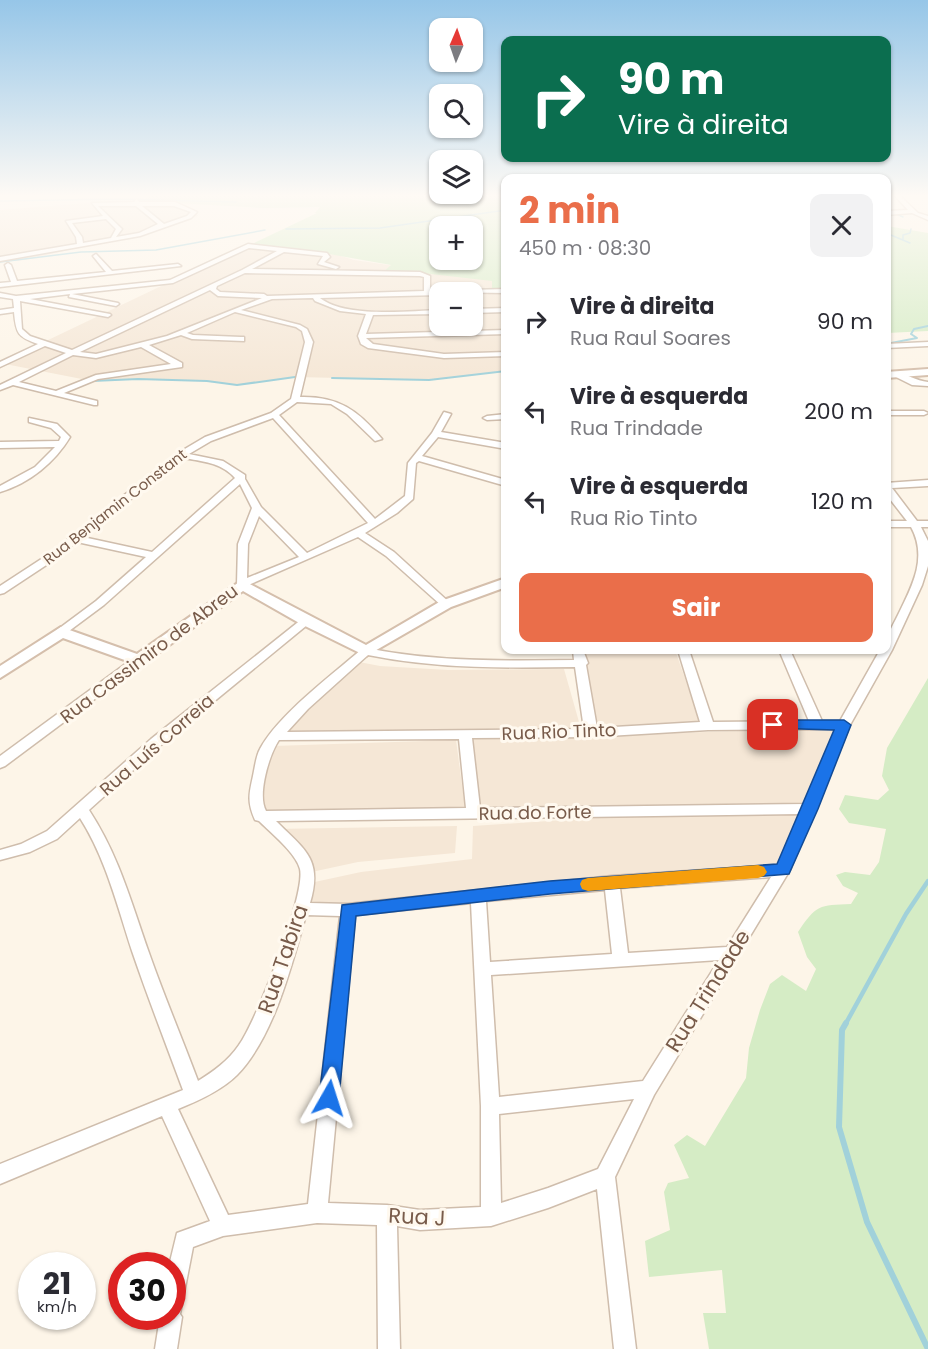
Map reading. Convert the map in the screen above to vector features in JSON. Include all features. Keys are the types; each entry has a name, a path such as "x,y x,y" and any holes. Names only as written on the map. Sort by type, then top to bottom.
{"street":[{"path":"98,259 110,273"},
{"path":"16,298 171,282 220,259"},
{"path":"0,388 266,259"},
{"path":"324,259 320,262 322,265 366,273"},
{"path":"8,265 15,283"},
{"path":"0,285 178,266"},
{"path":"60,269 62,278"},
{"path":"244,271 423,274 427,278 427,293"},
{"path":"214,286 213,290 218,294"},
{"path":"189,298 218,294 271,297 501,291"},
{"path":"58,293 116,304"},
{"path":"0,295 108,315"},
{"path":"316,296 317,300 327,306 370,313 429,312"},
{"path":"16,298 20,333 42,345 72,353 105,355 182,333 234,310 271,297"},
{"path":"0,312 18,310"},
{"path":"234,310 298,326 305,330 309,342 295,400 316,398 336,401 378,439"},
{"path":"483,311 501,310"},
{"path":"370,313 362,336 364,342 371,346 464,357 501,354"},
{"path":"362,336 501,332"},
{"path":"182,333 197,337 241,339"},
{"path":"891,346 928,344"},
{"path":"0,365 42,345"},
{"path":"57,393 96,377 179,365 143,345"},
{"path":"891,375 928,372"},
{"path":"899,375 915,383 928,384"},
{"path":"12,382 94,403"},
{"name":"Rua Benjamin Constant","path":"0,591 76,539 181,455 208,439 274,415 295,400"},
{"path":"891,413 924,413"},
{"name":"Rua Cassimiro de Abreu","path":"0,763 242,584 373,524 391,513 410,497 410,470 416,457 436,434 447,414"},
{"path":"274,415 373,524"},
{"path":"487,418 501,417"},
{"path":"0,489 33,471 63,444 66,438 61,430 32,420"},
{"path":"436,434 501,445"},
{"path":"0,445 63,444"},
{"path":"181,455 218,462 242,477 257,508 305,556"},
{"path":"416,457 501,482"},
{"path":"0,673 61,632 106,597 242,477"},
{"path":"891,487 928,483"},
{"name":"Rua Trindade","path":"891,494 913,523 925,549 924,558 891,637"},
{"path":"257,508 243,544 242,584 306,621 366,651 400,659 436,662 582,663"},
{"path":"891,524 928,524"},
{"path":"358,531 390,554 446,604"},
{"path":"76,539 152,555"},
{"path":"260,816 255,798 265,751 275,736 344,669 366,651 446,604 501,584"},
{"name":"Rua Luís Correia","path":"0,855 25,848 52,835 82,811 156,742 306,621"},
{"path":"61,632 139,660"},
{"path":"579,654 591,733"},
{"path":"683,654 708,726"},
{"path":"787,654 817,724"},
{"name":"Rua Trindade","path":"605,1176 648,1089 783,870 844,725 883,654"},
{"name":"Rua Rio Tinto","path":"275,736 591,733 708,726 844,725"},
{"path":"465,735 474,814"},
{"name":"Rua do Forte","path":"260,816 810,809"},
{"path":"82,811 102,840 113,864 134,933 194,1094"},
{"name":"Rua Tabira","path":"0,1174 194,1094 230,1070 246,1050 262,1021 303,909 307,888 306,863 260,816"},
{"path":"303,909 348,910 612,882 783,870"},
{"path":"612,882 620,958"},
{"path":"478,896 484,969 490,1106 492,1216"},
{"path":"317,1213 348,910"},
{"path":"484,969 620,958 732,953"},
{"path":"490,1106 648,1089"},
{"path":"166,1104 223,1226"},
{"path":"605,1176 625,1349"},
{"name":"Rua J","path":"182,1252 184,1240 223,1226 317,1213 387,1215 420,1220 492,1216 605,1176"},
{"path":"387,1215 389,1349"},
{"path":"166,1349 169,1330"}],"shaded area":[{"path":"0,259 30,259 25,260 0,262"},
{"path":"218,259 351,259 501,281 501,371 429,380 295,377 237,385 207,381 138,379 92,381 0,363"},
{"path":"576,654 676,654 700,721 596,727"},
{"path":"359,662 380,666 448,670 564,669 581,729 467,729 280,736"},
{"path":"835,728 805,805 481,816 473,739"},
{"path":"456,740 466,815 260,817 257,784 273,746"},
{"path":"802,813 777,868 502,886 475,893 354,908 305,904 310,883 361,872 472,859 473,826 623,816"},
{"path":"457,826 455,853 358,862 307,873 273,829"}],"green space":[{"path":"357,259 429,259 429,270 483,270 483,259 501,259 501,289 492,289 492,281 422,273 382,273 391,265"},
{"path":"891,259 928,259 928,331 891,333"},
{"path":"928,678 928,1349 709,1349 703,1313 726,1313 722,1270 649,1277 645,1241 670,1230 664,1192 668,1183 689,1178 674,1145 687,1135 705,1146 746,1078 749,1048 770,984 782,975 806,991 816,969 807,957 798,932 809,916 819,908 851,904 858,893 843,886 836,875 845,872 870,875 879,862 886,829 849,823 839,809 845,795 878,800 889,790 882,776 887,748"}],"waterway":[{"path":"0,262 25,259"},
{"path":"891,343 917,338 911,334 914,329 928,326"},
{"path":"332,378 429,380 501,372"},
{"path":"92,381 138,379 207,381 237,385 295,377"},
{"path":"845,1025 906,914 928,881"},
{"path":"846,1023 842,1030 839,1127 867,1222 928,1349"}],"slow traffic":[{"path":"588,884 758,872"}],"route":[{"path":"329,1098 348,910 550,888 783,870 844,725 773,725"}]}
